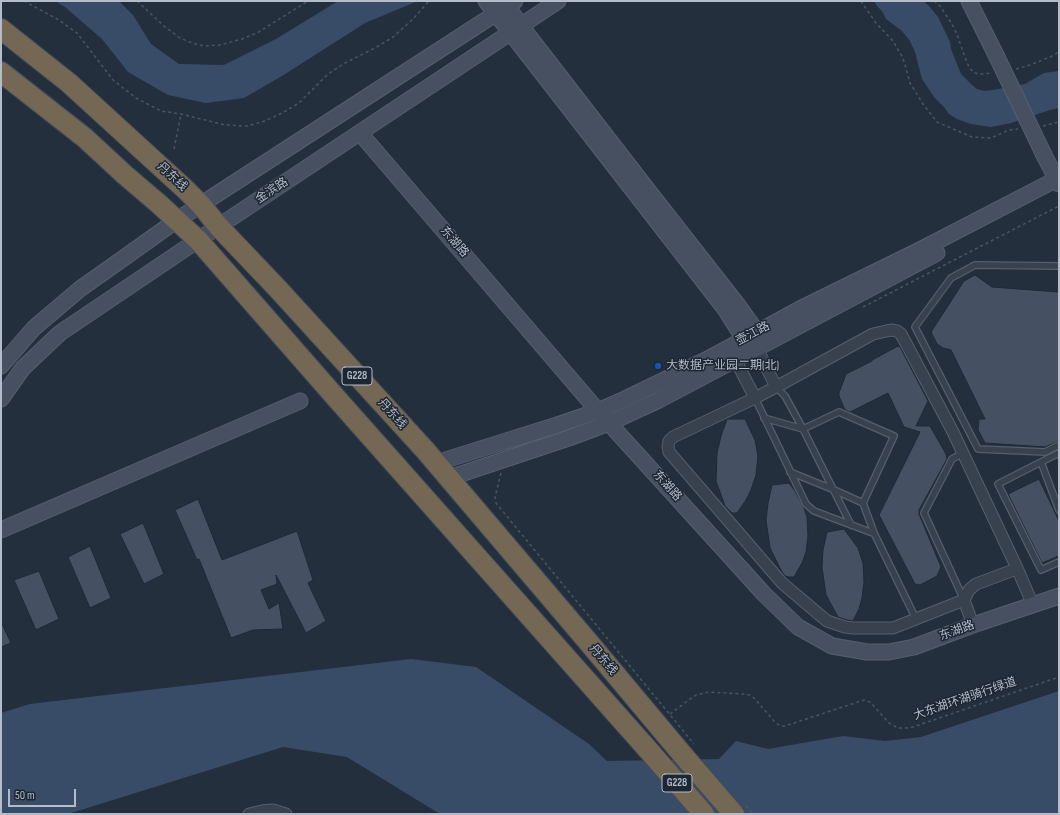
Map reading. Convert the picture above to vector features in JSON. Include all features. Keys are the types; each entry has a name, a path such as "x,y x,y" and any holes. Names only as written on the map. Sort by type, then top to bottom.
{"highway":[{"name":"丹东线","path":"1,29 75,88 201,205 219,227 278,289 436,463 590,644 690,752 734,814"},
{"name":"G228","path":"1,72 84,138 198,240 704,814"},
{"path":"256,306 278,289"}],"main road":[{"path":"486,1 495,14 516,29 647,189 737,304 755,343"},
{"name":"金滨路","path":"1,399 23,368 60,334 198,240 558,1"},
{"path":"969,1 1058,183"},
{"path":"1,366 34,328 80,289 177,220 495,14 509,2 516,29"},
{"name":"东湖路","path":"360,133 598,411 764,594 798,627 832,646 867,652 889,652 914,647 1059,596"},
{"name":"壶江路","path":"449,478 555,443 609,422 657,400 735,359 800,309 1058,183"},
{"name":"壶江路","path":"436,463 598,411 708,358 755,343"},
{"path":"1,530 300,401"}],"street":[{"path":"1017,568 976,584 969,590 964,600 894,628 854,628 838,625 828,621 782,583 668,452 669,441 673,437 776,387 872,334 891,330 897,331 901,334 905,341 953,432 1017,568 1033,605"},
{"path":"755,343 776,387"},
{"path":"735,359 755,398"},
{"path":"964,600 973,625"},
{"path":"249,814 273,810 286,814"}],"lane":[{"path":"1059,266 975,265 951,278 915,327 978,449 1045,452 1059,445"},
{"path":"776,387 785,396 803,429 851,525"},
{"path":"755,398 808,507 814,511 874,533"},
{"path":"764,418 803,429 839,412 894,436 863,504"},
{"path":"963,453 952,459 924,513 964,600"},
{"path":"1059,453 998,484 1041,570 1059,562"},
{"path":"1041,462 1059,510"},
{"path":"790,472 832,489 863,504 874,533 916,619"}],"path":[{"path":"24,1 59,20 77,33 112,80 136,98 161,111 181,114 225,125 247,126 266,122 299,103 328,74 393,37 413,19 429,1"},
{"path":"137,1 164,26 180,38 204,46 220,45 257,33 308,1"},
{"path":"861,1 876,23 893,41 903,58 910,83 923,104 937,122 972,137 992,138 1010,130 1022,128"},
{"path":"174,149 181,114"},
{"path":"1042,126 1059,122"},
{"path":"859,309 1059,206"},
{"path":"505,470 501,473 495,494 496,503 670,714 690,752"},
{"name":"大东湖环湖骑行绿道","path":"670,714 696,695 709,692 743,694 750,695 754,698 774,721 780,726 785,726 864,700 870,702 889,723 898,728 905,728 913,727 1059,677"}],"water":[{"path":"55,1 119,1 133,15 151,44 179,64 224,65 276,39 338,1 418,1 365,23 282,76 244,98 206,103 168,95 128,72 102,39 65,7"},
{"path":"874,1 923,1 929,6 938,17 950,42 951,49 961,74 977,89 984,91 1025,84 1044,73 1059,71 1059,108 1011,123 991,127 971,124 957,119 949,114 934,97 922,79 915,52 910,41 902,31 886,19"},
{"path":"411,659 476,667 589,744 607,761 719,759 736,741 768,749 843,736 885,741 921,737 1059,691 1059,814 440,814 347,757 283,747 68,814 1,814 1,713 30,704"}],"building":[{"path":"975,275 992,287 1059,292 1059,441 1045,447 985,443 978,430 979,419 985,419 951,350 943,348 937,344 931,332 964,281"},
{"path":"898,346 900,347 928,401 916,426 930,426 946,454 947,459 919,510 919,514 941,567 937,576 920,585 915,584 879,515 920,432 904,427 888,393 850,412 845,410 839,396 846,374"},
{"path":"727,419 745,419 755,440 758,456 756,475 751,490 737,513 732,513 725,506 716,481 717,453"},
{"path":"1039,479 1059,521 1059,556 1042,563 1008,494"},
{"path":"789,483 804,508 807,517 808,536 806,552 794,577 785,576 770,548 766,520 772,485"},
{"path":"198,499 222,560 297,531 313,580 308,583 326,621 306,633 276,575 277,584 261,590 269,609 279,603 283,629 253,630 231,638 199,559 197,560 175,510"},
{"path":"143,523 164,574 144,584 120,534"},
{"path":"844,529 858,548 863,563 864,582 862,598 859,609 853,621 838,617 826,595 822,567 823,550 827,532"},
{"path":"90,546 111,598 90,608 68,557"},
{"path":"39,571 59,619 36,630 14,580"},
{"path":"1,622 11,643 1,647"}],"place":[{"name":"大数据产业园二期(北)","path":"658,366"}]}
